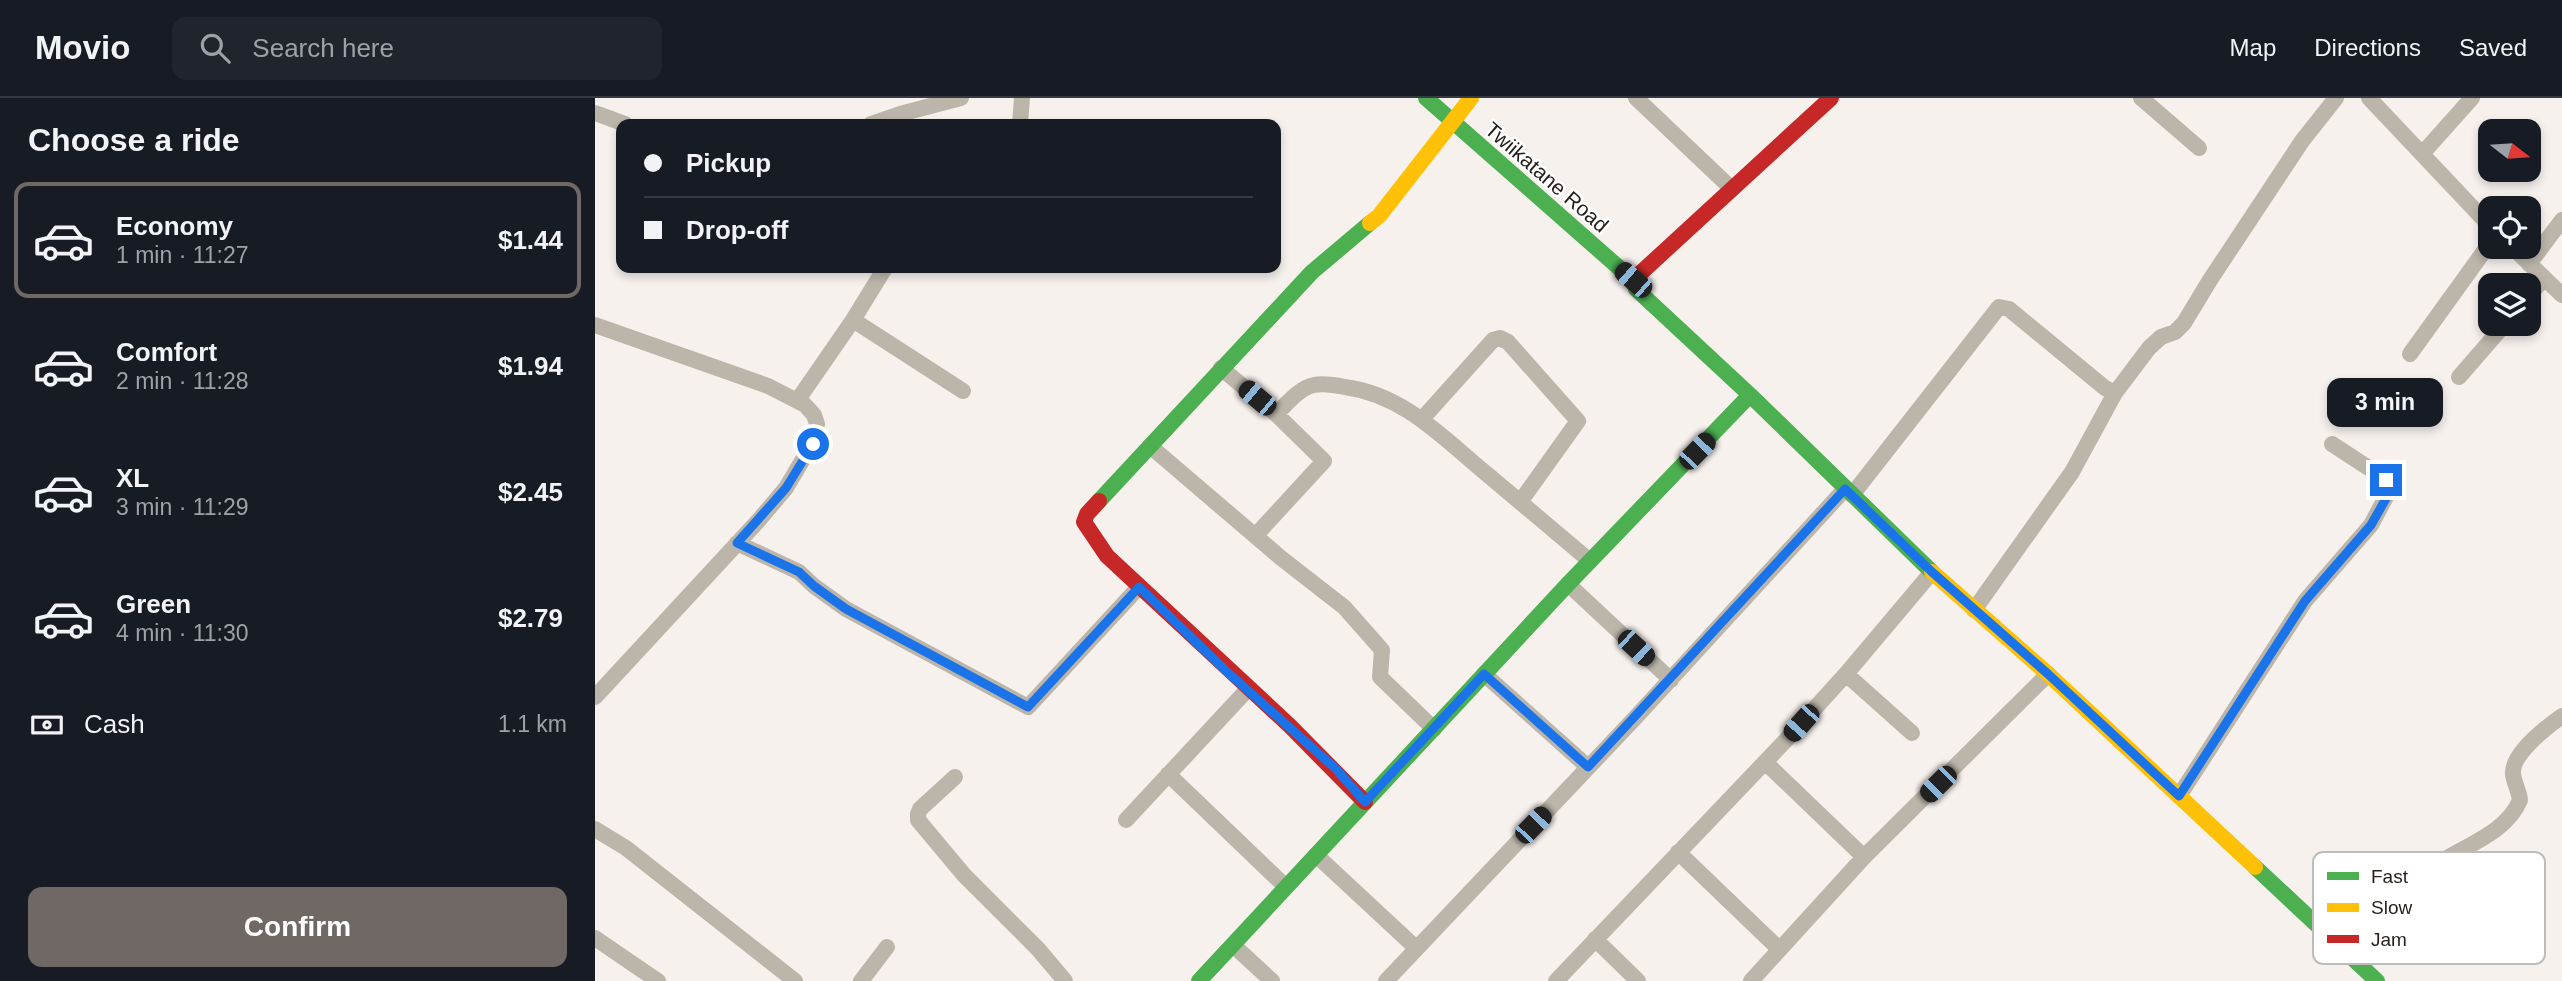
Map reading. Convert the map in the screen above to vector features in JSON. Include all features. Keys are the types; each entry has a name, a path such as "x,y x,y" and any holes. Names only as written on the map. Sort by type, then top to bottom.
{"street":[{"path":"886,119 961,98"},
{"path":"1020,119 1022,98"},
{"name":"Twiikatane Road","path":"1426,98 1635,285 1932,572 2048,674 2313,922"},
{"path":"1365,802 1336,769 1247,690 1118,568 1088,531 1084,522 1087,514 1312,272 1379,216 1471,98"},
{"path":"1636,98 1732,189"},
{"path":"1635,285 1732,189 1831,98"},
{"path":"2141,98 2199,148"},
{"path":"1974,610 2073,472 2115,393 2149,348 2184,323 2302,141 2336,98"},
{"path":"2369,98 2478,213"},
{"path":"2422,154 2472,98"},
{"path":"595,113 616,121"},
{"path":"2529,264 2562,220"},
{"path":"2410,354 2478,259"},
{"path":"2524,259 2562,295"},
{"path":"797,401 882,273"},
{"path":"2541,282 2544,278"},
{"path":"1386,981 1848,492 1999,306 2009,309 2105,388 2115,393"},
{"path":"853,320 963,391"},
{"path":"595,326 768,386 797,401 814,415 817,424 813,444 786,488 595,698"},
{"path":"2459,377 2495,336"},
{"path":"1422,419 1493,340 1500,338 1508,342 1578,421 1520,502"},
{"path":"1221,368 1276,414 1324,461 1256,535"},
{"path":"1276,414 1302,390 1325,384 1361,389 1389,399 1422,419 1590,561"},
{"path":"1199,981 1568,584 1750,395"},
{"path":"2179,796 2305,601 2364,535 2388,495 2389,486 2382,476 2332,444"},
{"path":"1150,446 1281,558 1351,613 1383,650 1380,677 1434,729"},
{"path":"737,543 799,572 846,609 1028,707 1139,587"},
{"path":"1556,981 1846,674 1932,572"},
{"path":"1568,584 1671,680"},
{"path":"1484,674 1588,767"},
{"path":"1846,674 1912,733"},
{"path":"1751,981 1864,857 2048,674"},
{"path":"1126,820 1247,690"},
{"path":"2457,852 2500,826 2516,808 2520,800 2513,775 2517,760 2537,736 2562,716"},
{"path":"1765,762 1864,857"},
{"path":"1168,774 1286,887"},
{"path":"955,777 920,809 918,820 964,875 1065,981"},
{"path":"595,828 626,848 795,981"},
{"path":"1678,852 1779,949"},
{"path":"1316,855 1416,948"},
{"path":"595,938 658,981"},
{"path":"1595,939 1638,981"},
{"path":"1233,945 1272,981"},
{"path":"861,981 887,947"},
{"name":"Twiikatane Road","path":"2358,964 2377,981"}],"traffic: fast":[{"path":"1426,98 1633,280 1636,289 1750,395 1932,572"},
{"path":"1099,501 1312,272 1370,223"},
{"path":"1199,981 1568,584 1750,395"},
{"path":"2255,867 2313,921"},
{"path":"2359,964 2377,981"}],"traffic: slow":[{"path":"1370,223 1379,216 1471,98"},
{"path":"1932,572 2048,674 2255,867"}],"traffic: jam":[{"path":"1633,280 1831,98"},
{"path":"1099,501 1087,514 1084,522 1107,556 1290,726 1365,802"}],"route":[{"path":"813,444 786,488 737,543 799,572 846,609 1028,707 1139,587 1225,670 1336,769 1365,802 1484,674 1588,767 1845,489 1932,572 2048,674 2179,796 2305,601 2371,525 2388,495 2389,486 2386,480"}]}
